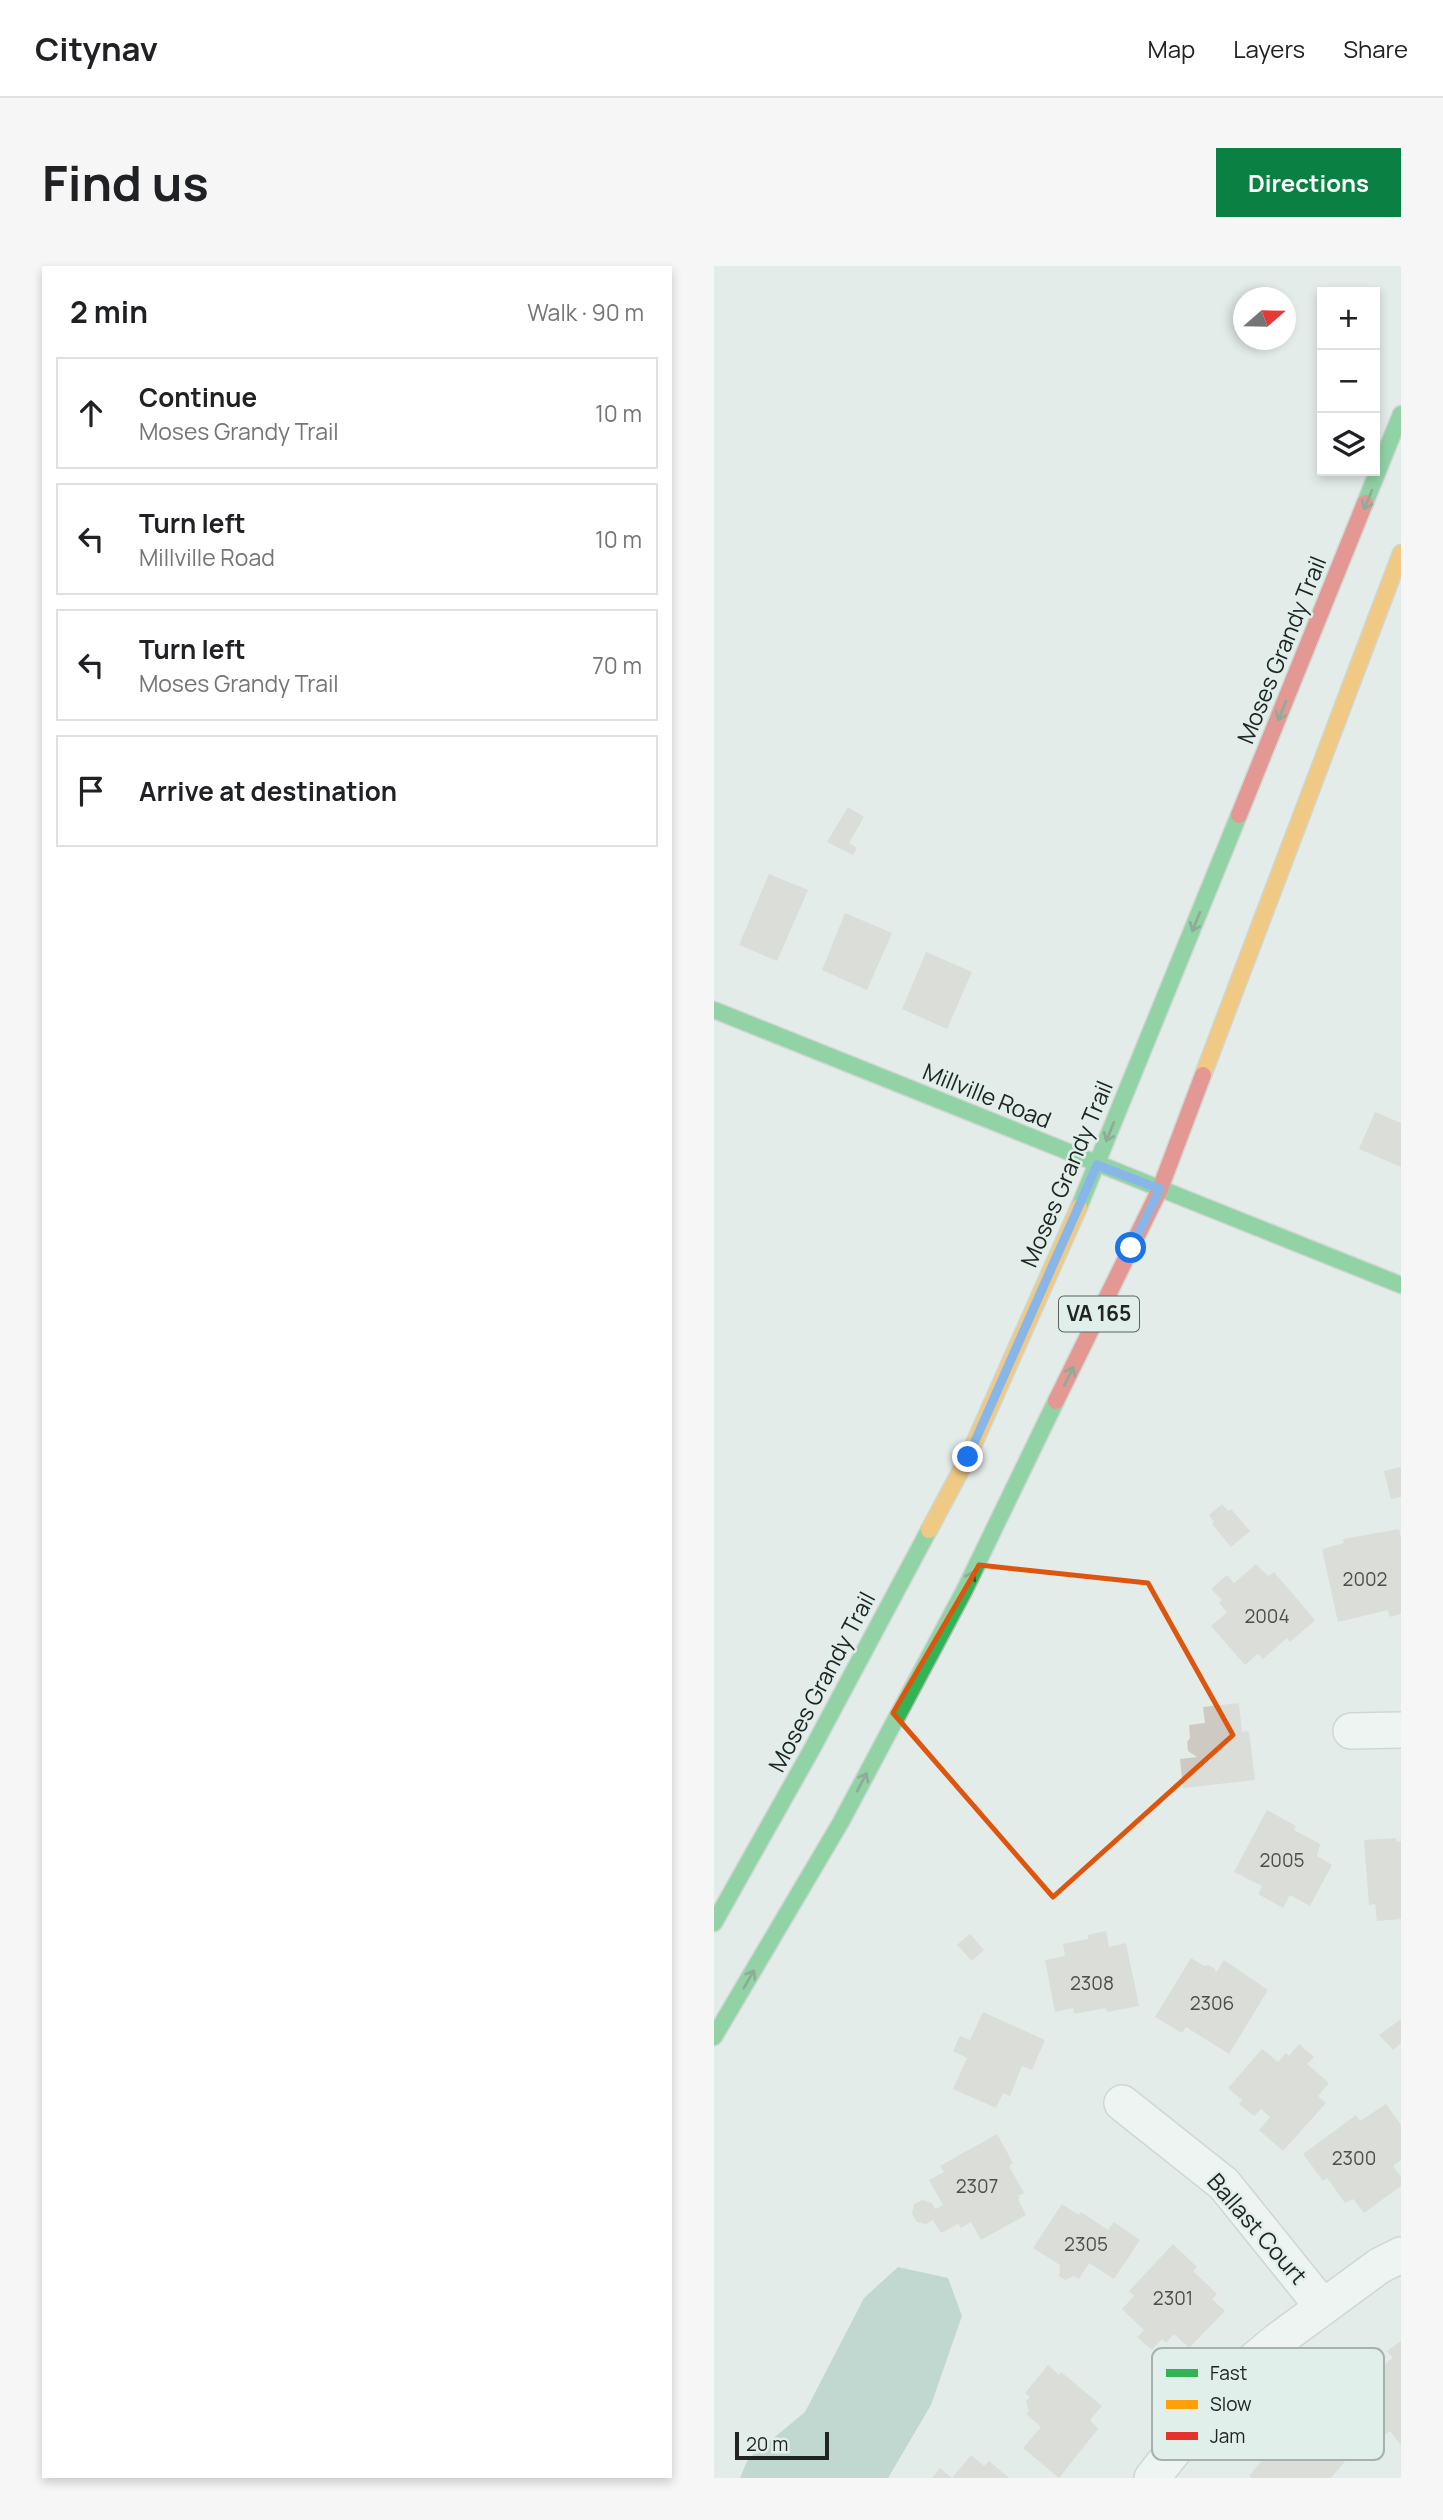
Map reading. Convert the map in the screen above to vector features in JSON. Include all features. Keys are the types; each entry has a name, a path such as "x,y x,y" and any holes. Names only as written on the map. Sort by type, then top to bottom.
{"main road":[{"name":"Moses Grandy Trail","path":"714,1923 812,1749 968,1457 1097,1165 1401,414"},
{"name":"VA 165","path":"714,2038 841,1822 964,1591 1160,1189 1401,553"},
{"name":"Millville Road","path":"714,1010 1401,1285"}],"street":[{"path":"1351,1731 1401,1730"},
{"name":"Ballast Court","path":"1122,2103 1224,2184 1323,2307"},
{"path":"1269,2348 1379,2266 1401,2255"},
{"path":"1152,2478 1166,2460"}],"highlighted area":[{"path":"979,1565 1148,1583 1233,1735 1053,1897 893,1713"}],"shaded area":[{"path":"898,2267 948,2278 962,2316 931,2405 888,2478 740,2478 748,2459 805,2412 864,2298"}],"building":[{"path":"848,807 864,817 849,843 857,848 853,855 827,842"},
{"path":"769,874 808,890 777,961 739,945"},
{"path":"845,913 892,933 867,990 822,970"},
{"path":"926,952 972,972 947,1029 902,1009"},
{"path":"1375,1112 1401,1123 1401,1167 1359,1149"},
{"path":"1401,1467 1401,1497 1391,1499 1384,1471"},
{"path":"1222,1504 1228,1511 1231,1509 1250,1531 1231,1547 1212,1524 1214,1522 1209,1515"},
{"path":"1399,1529 1401,1614 1390,1617 1388,1610 1338,1622 1322,1549 1344,1543 1343,1539"},
{"path":"1256,1564 1268,1576 1274,1572 1315,1620 1290,1642 1287,1638 1263,1659 1258,1654 1245,1665 1211,1626 1227,1612 1219,1603 1222,1600 1211,1589 1227,1575 1234,1583"},
{"path":"1239,1703 1242,1732 1249,1731 1255,1780 1183,1788 1180,1759 1197,1757 1188,1751 1189,1725 1205,1723 1203,1707"},
{"path":"1267,1810 1296,1826 1294,1830 1320,1844 1317,1856 1332,1865 1310,1906 1290,1895 1283,1908 1258,1894 1262,1886 1234,1872"},
{"path":"1396,1838 1397,1842 1401,1841 1401,1919 1377,1921 1375,1904 1369,1905 1364,1840"},
{"path":"1106,1931 1109,1947 1126,1943 1139,2006 1107,2012 1106,2008 1074,2014 1073,2008 1055,2012 1045,1960 1065,1956 1063,1944 1088,1939 1088,1935"},
{"path":"970,1934 984,1950 972,1961 957,1945"},
{"path":"1191,1958 1204,1966 1209,1965 1216,1973 1224,1960 1268,1990 1229,2054 1186,2027 1182,2033 1155,2017"},
{"path":"983,2012 1045,2040 1032,2070 1022,2066 1010,2096 1003,2093 996,2108 953,2089 967,2058 953,2051 960,2036 970,2040"},
{"path":"1401,2019 1401,2043 1393,2050 1379,2035"},
{"path":"1299,2044 1314,2057 1307,2064 1329,2083 1318,2096 1326,2103 1283,2151 1259,2130 1270,2117 1261,2109 1254,2116 1239,2104 1242,2100 1228,2088 1262,2049 1278,2062 1286,2053 1289,2056"},
{"path":"1386,2104 1401,2125 1401,2160 1393,2166 1401,2177 1401,2186 1364,2213 1353,2199 1345,2203 1327,2178 1323,2181 1303,2154 1356,2115 1360,2121"},
{"path":"997,2134 1013,2163 1009,2166 1024,2193 1018,2196 1018,2199 1026,2215 981,2240 971,2222 961,2228 958,2224 941,2233 933,2220 926,2224 917,2222 912,2214 914,2204 922,2200 932,2203 935,2209 943,2205 929,2180 944,2172 940,2166"},
{"path":"1062,2204 1079,2215 1081,2212 1108,2230 1114,2222 1140,2240 1114,2279 1089,2263 1079,2279 1074,2276 1065,2280 1059,2276 1060,2265 1033,2248"},
{"path":"1173,2244 1197,2267 1193,2271 1217,2294 1212,2299 1225,2311 1189,2348 1174,2334 1166,2343 1162,2339 1152,2350 1137,2337 1144,2330 1122,2309 1134,2296 1129,2291"},
{"path":"1401,2341 1401,2445 1390,2431 1384,2436 1384,2365 1393,2358 1387,2351"},
{"path":"1048,2365 1059,2375 1061,2372 1102,2406 1090,2420 1098,2429 1059,2478 1023,2448 1041,2427 1026,2414 1029,2411 1026,2401 1030,2397 1025,2393"},
{"path":"971,2455 984,2466 989,2461 1009,2478 952,2478"},
{"path":"1263,2460 1346,2460 1331,2478 1249,2476"},
{"path":"940,2468 952,2478 932,2478"}],"traffic: fast":[{"path":"1365,503 1401,414"},
{"path":"1079,1207 1239,815"},
{"path":"714,1010 1401,1285"},
{"path":"714,2037 841,1822 964,1591 1056,1401"},
{"path":"714,1923 812,1749 929,1530"}],"traffic: slow":[{"path":"1203,1075 1401,553"},
{"path":"929,1530 968,1457 1079,1207"}],"traffic: jam":[{"path":"1239,815 1365,503"},
{"path":"1056,1401 1160,1189 1203,1075"}],"route":[{"path":"968,1457 1097,1165 1160,1189 1131,1248"}]}
